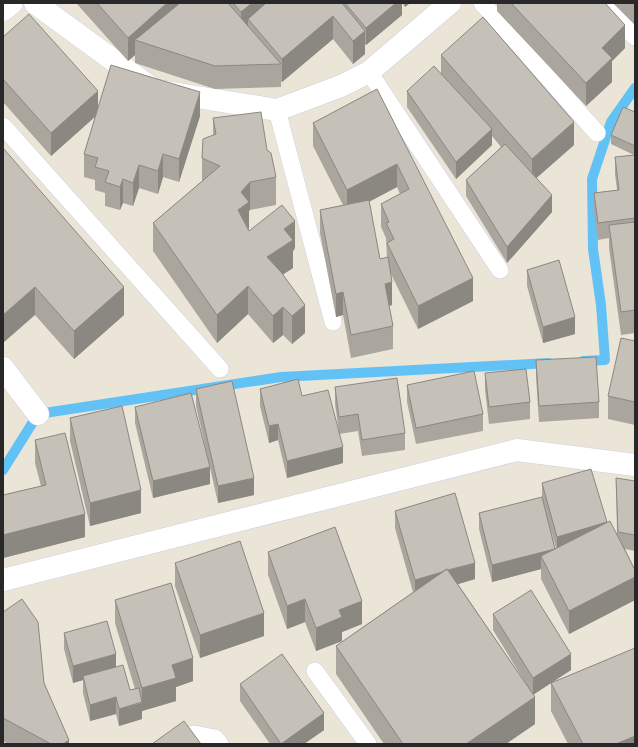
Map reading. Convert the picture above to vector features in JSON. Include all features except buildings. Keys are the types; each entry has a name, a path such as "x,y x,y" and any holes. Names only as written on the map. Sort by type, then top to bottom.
{"street":[{"path":"3,10 12,3"},
{"path":"35,3 154,90 277,110 341,86 369,72 450,3"},
{"path":"3,368 38,414"},
{"path":"3,580 517,450 635,465"}],"lane":[{"path":"482,3 597,133"},
{"path":"601,3 635,37"},
{"path":"369,72 500,270"},
{"path":"277,110 333,322"},
{"path":"3,126 220,369"},
{"path":"314,671 368,744"},
{"path":"178,744 194,734 216,738 220,744"}],"waterway":[{"path":"583,361 605,360 601,305 593,249 592,179 611,122 635,88"},
{"path":"3,470 38,414 281,377 549,363"}]}
